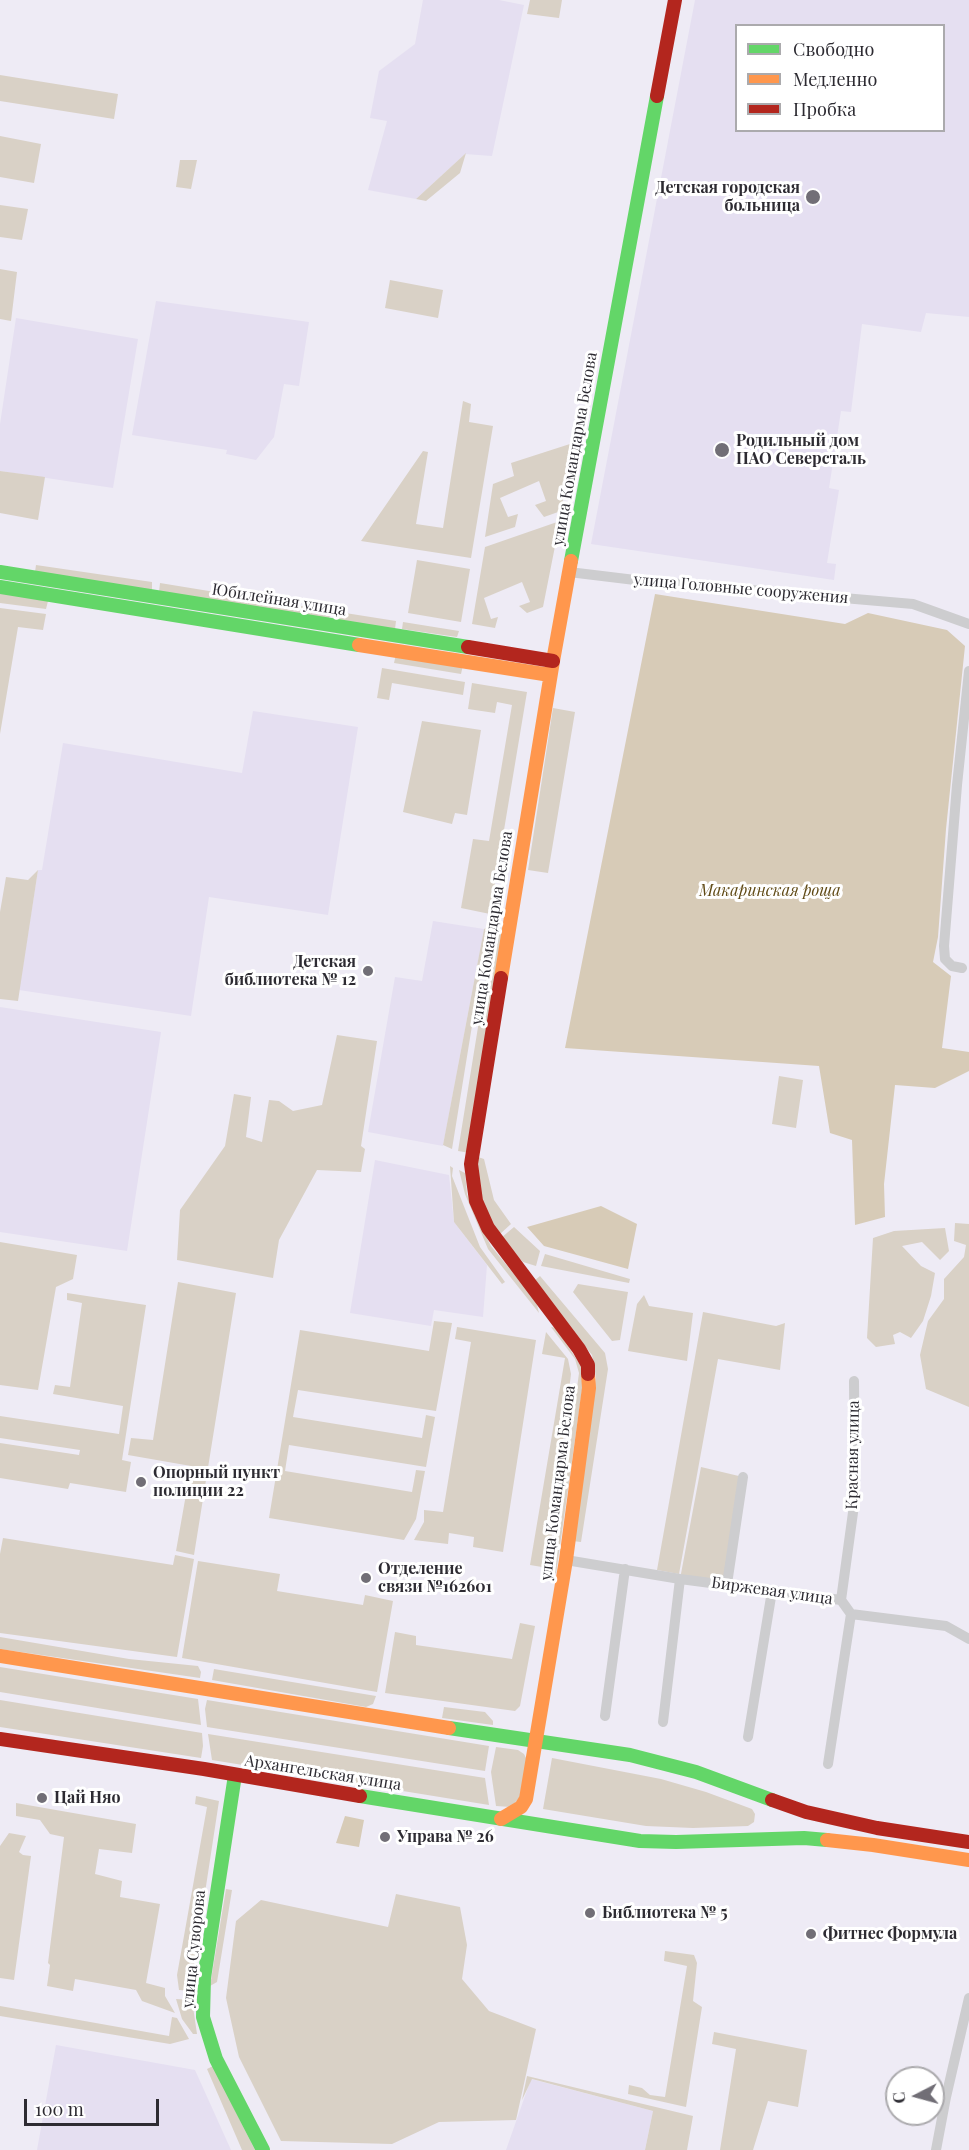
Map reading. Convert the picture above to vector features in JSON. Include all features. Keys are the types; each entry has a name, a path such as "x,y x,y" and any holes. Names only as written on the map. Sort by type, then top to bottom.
{"main road":[{"name":"улица Командарма Белова","path":"501,1820 521,1807 526,1799 566,1560 589,1388 588,1365 579,1349 488,1228 476,1201 471,1164 550,675 675,0"},
{"name":"Юбилейная улица","path":"0,572 30,584 331,640 550,675"},
{"name":"Юбилейная улица","path":"0,587 30,584 333,625 553,661"},
{"path":"331,640 333,625"},
{"path":"0,1656 664,1762 806,1812 877,1828 969,1842"},
{"path":"0,1662 30,1662"},
{"name":"Архангельская улица","path":"4,1739 501,1820 640,1840 676,1842 804,1838 969,1860"},
{"name":"улица Суворова","path":"235,1775 204,1978 203,2017 216,2059 263,2150"}],"street":[{"name":"улица Головные сооружения","path":"569,572 635,580 913,604 969,624"},
{"path":"962,968 952,966 945,959 944,946 969,671"},
{"name":"Красная улица","path":"841,1600 855,1498 854,1381"},
{"path":"727,1584 743,1477"},
{"name":"Биржевая улица","path":"566,1560 680,1579 841,1600 852,1614 946,1626 969,1639"},
{"path":"605,1716 625,1569"},
{"path":"663,1722 680,1579"},
{"path":"748,1737 772,1591"},
{"path":"828,1764 852,1614"},
{"path":"936,2150 969,1998"}],"shaded area":[{"path":"423,0 499,0 524,5 492,156 465,154 416,199 368,190 387,121 370,118 379,71 415,44"},
{"path":"530,0 562,0 559,18 527,14"},
{"path":"695,0 969,0 969,317 926,313 921,332 862,324 851,412 841,411 829,488 839,490 827,563 836,564 834,580 591,544"},
{"path":"0,75 118,94 114,119 0,101"},
{"path":"0,136 41,144 34,183 0,177"},
{"path":"466,153 460,173 426,201 416,199"},
{"path":"180,160 197,160 191,189 176,187"},
{"path":"0,205 28,209 22,240 0,237"},
{"path":"0,269 17,272 11,321 0,319"},
{"path":"390,280 443,290 438,318 385,308"},
{"path":"156,301 309,322 299,386 284,384 274,437 256,460 226,454 227,450 132,435"},
{"path":"16,318 138,339 113,488 0,471 0,424"},
{"path":"463,401 471,404 469,422 493,426 471,558 361,541 423,451 428,452 416,524 443,528"},
{"path":"573,443 561,511 544,517 535,505 546,501 539,481 500,498 508,517 518,514 515,527 485,537 493,484 514,476 511,463"},
{"path":"0,471 45,477 38,520 0,513"},
{"path":"560,521 543,607 527,613 519,606 530,602 522,582 484,598 491,619 498,617 495,628 472,624 485,547"},
{"path":"417,560 470,569 461,622 408,613"},
{"path":"36,565 152,582 152,591 35,572"},
{"path":"160,583 331,611 329,619 159,592"},
{"path":"0,590 49,597 46,609 0,603"},
{"path":"0,608 46,614 43,630 18,627 0,734"},
{"path":"339,612 396,621 395,629 338,620"},
{"path":"403,622 459,631 457,637 402,629"},
{"path":"396,654 463,665 461,674 394,663"},
{"path":"382,668 465,682 463,695 392,683 389,700 377,698"},
{"path":"472,683 527,692 490,914 461,908 473,839 489,841 512,705 497,702 495,713 468,709"},
{"path":"553,708 575,712 548,873 528,870"},
{"path":"253,711 358,727 328,915 209,897 191,1016 19,990 38,870 42,870 63,743 242,773"},
{"path":"422,721 481,730 467,815 455,813 452,824 403,812"},
{"path":"38,870 18,1001 0,999 0,912 6,877 28,880"},
{"path":"433,921 484,929 443,1146 368,1132 395,977 422,981"},
{"path":"488,927 452,1149 443,1145 484,929"},
{"path":"494,928 504,929 470,1153 458,1151"},
{"path":"0,1007 161,1032 127,1251 0,1232"},
{"path":"337,1035 377,1041 361,1146 365,1149 361,1172 317,1170 279,1240 273,1278 177,1260 180,1210 225,1146 234,1094 251,1097 246,1137 262,1142 269,1100 279,1101 293,1111 322,1105"},
{"path":"779,1076 803,1080 796,1128 772,1124"},
{"path":"475,1156 484,1159 494,1200 511,1224 500,1234 487,1216 477,1189"},
{"path":"375,1160 449,1175 454,1222 487,1265 483,1317 434,1310 431,1326 350,1313"},
{"path":"450,1166 453,1168 452,1176 480,1247 505,1282 502,1284 454,1222"},
{"path":"459,1170 465,1173 467,1194 475,1216 491,1246 536,1301 539,1313 488,1249 465,1194"},
{"path":"955,1223 969,1224 969,1407 926,1389 920,1355 928,1321 944,1299 944,1279 964,1257 966,1245 954,1241"},
{"path":"514,1227 540,1251 536,1266 523,1262 501,1238"},
{"path":"945,1228 949,1251 940,1260 922,1242 902,1246 921,1266 935,1273 931,1296 923,1321 911,1338 900,1332 893,1335 895,1344 876,1347 867,1338 873,1238 894,1231"},
{"path":"0,1242 77,1255 73,1279 56,1287 38,1390 0,1385"},
{"path":"545,1254 630,1279 629,1283 541,1266"},
{"path":"540,1276 605,1353 608,1369 581,1542 572,1541 596,1377 592,1355 534,1281"},
{"path":"178,1282 236,1293 194,1555 176,1551 191,1466 128,1455 131,1438 153,1440"},
{"path":"578,1284 628,1292 620,1340 612,1341 573,1292"},
{"path":"67,1293 146,1305 122,1460 131,1462 126,1492 70,1483 68,1489 0,1478 0,1443 79,1455 80,1450 0,1438 0,1416 119,1434 123,1406 53,1394 55,1385 70,1387 82,1303 67,1300"},
{"path":"644,1295 649,1306 693,1313 687,1361 628,1351 637,1304"},
{"path":"703,1312 776,1326 785,1323 780,1370 718,1359 679,1574 657,1570"},
{"path":"434,1321 452,1323 436,1411 298,1390 293,1417 422,1438 426,1415 435,1417 426,1467 289,1445 285,1471 412,1492 416,1470 425,1471 416,1519 404,1540 269,1518 300,1330 429,1351"},
{"path":"457,1327 536,1340 503,1552 473,1547 474,1537 449,1533 448,1544 414,1540 424,1522 424,1510 443,1512 471,1342 455,1339"},
{"path":"551,1327 556,1328 581,1366 583,1383 556,1574 553,1569 579,1373 575,1359"},
{"path":"546,1332 568,1359 571,1374 548,1568 530,1565 565,1358 542,1354"},
{"path":"701,1467 743,1477 727,1584 680,1579"},
{"path":"3,1538 173,1565 175,1555 194,1559 177,1657 0,1633 0,1554"},
{"path":"198,1561 280,1574 277,1591 363,1605 365,1595 393,1601 377,1692 182,1658"},
{"path":"520,1623 535,1626 520,1706 515,1711 385,1693 395,1632 416,1636 416,1645 512,1659"},
{"path":"0,1637 129,1659 198,1666 201,1672 200,1678 0,1649"},
{"path":"0,1667 198,1699 201,1725 0,1692"},
{"path":"214,1669 376,1696 373,1704 366,1707 212,1680"},
{"path":"0,1700 202,1733 201,1758 0,1727"},
{"path":"207,1700 489,1746 485,1771 207,1727 205,1709"},
{"path":"444,1707 485,1712 493,1721 493,1725 442,1718"},
{"path":"208,1734 485,1778 489,1805 212,1760"},
{"path":"496,1747 518,1750 527,1760 520,1797 511,1807 496,1806 491,1772"},
{"path":"552,1758 661,1779 706,1792 752,1809 755,1814 754,1822 748,1826 693,1828 646,1826 543,1809"},
{"path":"196,1796 219,1801 190,1991 179,1990 177,1975 207,1807 195,1804"},
{"path":"16,1803 136,1824 132,1853 99,1849 95,1874 122,1881 120,1897 160,1904 146,1983 165,1988 165,1996 175,2013 142,2001 136,1990 75,1979 73,1991 47,1986 64,1837 50,1834 40,1820 16,1816"},
{"path":"9,1833 26,1836 19,1852 31,1856 14,1980 0,1978 0,1846"},
{"path":"226,1889 232,1890 217,1982 210,1986"},
{"path":"396,1894 460,1907 467,1945 462,1979 489,2011 536,2029 516,2120 439,2122 392,2144 281,2141 239,2057 226,1998 236,1921 261,1900 388,1927"},
{"path":"665,1951 694,1955 697,1963 693,2001 702,2007 686,2107 628,2094 629,2085 642,2088 650,2095 665,2097 687,1966 664,1961"},
{"path":"176,1999 192,2000 197,2034 193,2034 182,2019"},
{"path":"0,2006 169,2036 172,2017 177,2018 189,2039 170,2044 0,2016"},
{"path":"714,2032 807,2050 798,2107 768,2101 753,2150 720,2150 736,2049 712,2044"},
{"path":"56,2045 195,2070 231,2150 37,2150"},
{"path":"213,2066 255,2150 242,2150 207,2069"},
{"path":"527,2076 693,2116 687,2150 645,2150 653,2111 532,2079 522,2100"},
{"path":"531,2079 653,2111 645,2150 506,2150"}],"green space":[{"name":"Макаринская роща","path":"655,594 845,624 868,613 947,630 965,646 946,829 938,937 933,962 951,976 942,1048 969,1052 969,1071 935,1088 895,1085 884,1184 885,1217 855,1225 852,1140 830,1133 819,1066 565,1048"},
{"path":"601,1206 637,1224 628,1269 544,1246 527,1227"},
{"path":"345,1816 364,1820 359,1847 336,1843"}],"traffic: fast":[{"path":"571,561 657,96"},
{"path":"0,572 468,647"},
{"path":"0,587 359,645"},
{"path":"449,1728 630,1755 696,1772 772,1800"},
{"path":"235,1775 204,1978 203,2017 216,2059 263,2150"},
{"path":"360,1796 640,1841 804,1838 827,1840"}],"traffic: slow":[{"path":"501,978 571,561"},
{"path":"359,645 550,675"},
{"path":"501,1819 521,1807 526,1799 566,1560 589,1388 588,1374"},
{"path":"0,1656 449,1728"},
{"path":"827,1840 969,1860"}],"traffic: jam":[{"path":"657,96 675,0"},
{"path":"468,647 553,661"},
{"path":"501,978 471,1164 476,1201 488,1228 579,1349 588,1365 588,1374"},
{"path":"0,1739 204,1769 360,1796"},
{"path":"772,1800 806,1812 877,1828 969,1842"}],"place":[{"name":"Детская городская больница","path":"813,197"},
{"name":"Родильный дом ПАО Северсталь","path":"722,450"},
{"name":"Детская библиотека № 12","path":"368,971"},
{"name":"Опорный пункт полиции 22","path":"141,1482"},
{"name":"Отделение связи №162601","path":"366,1578"},
{"name":"Цай Няо","path":"42,1798"},
{"name":"Управа № 26","path":"385,1837"},
{"name":"Библиотека № 5","path":"590,1913"},
{"name":"Фитнес Формула","path":"811,1934"}]}
